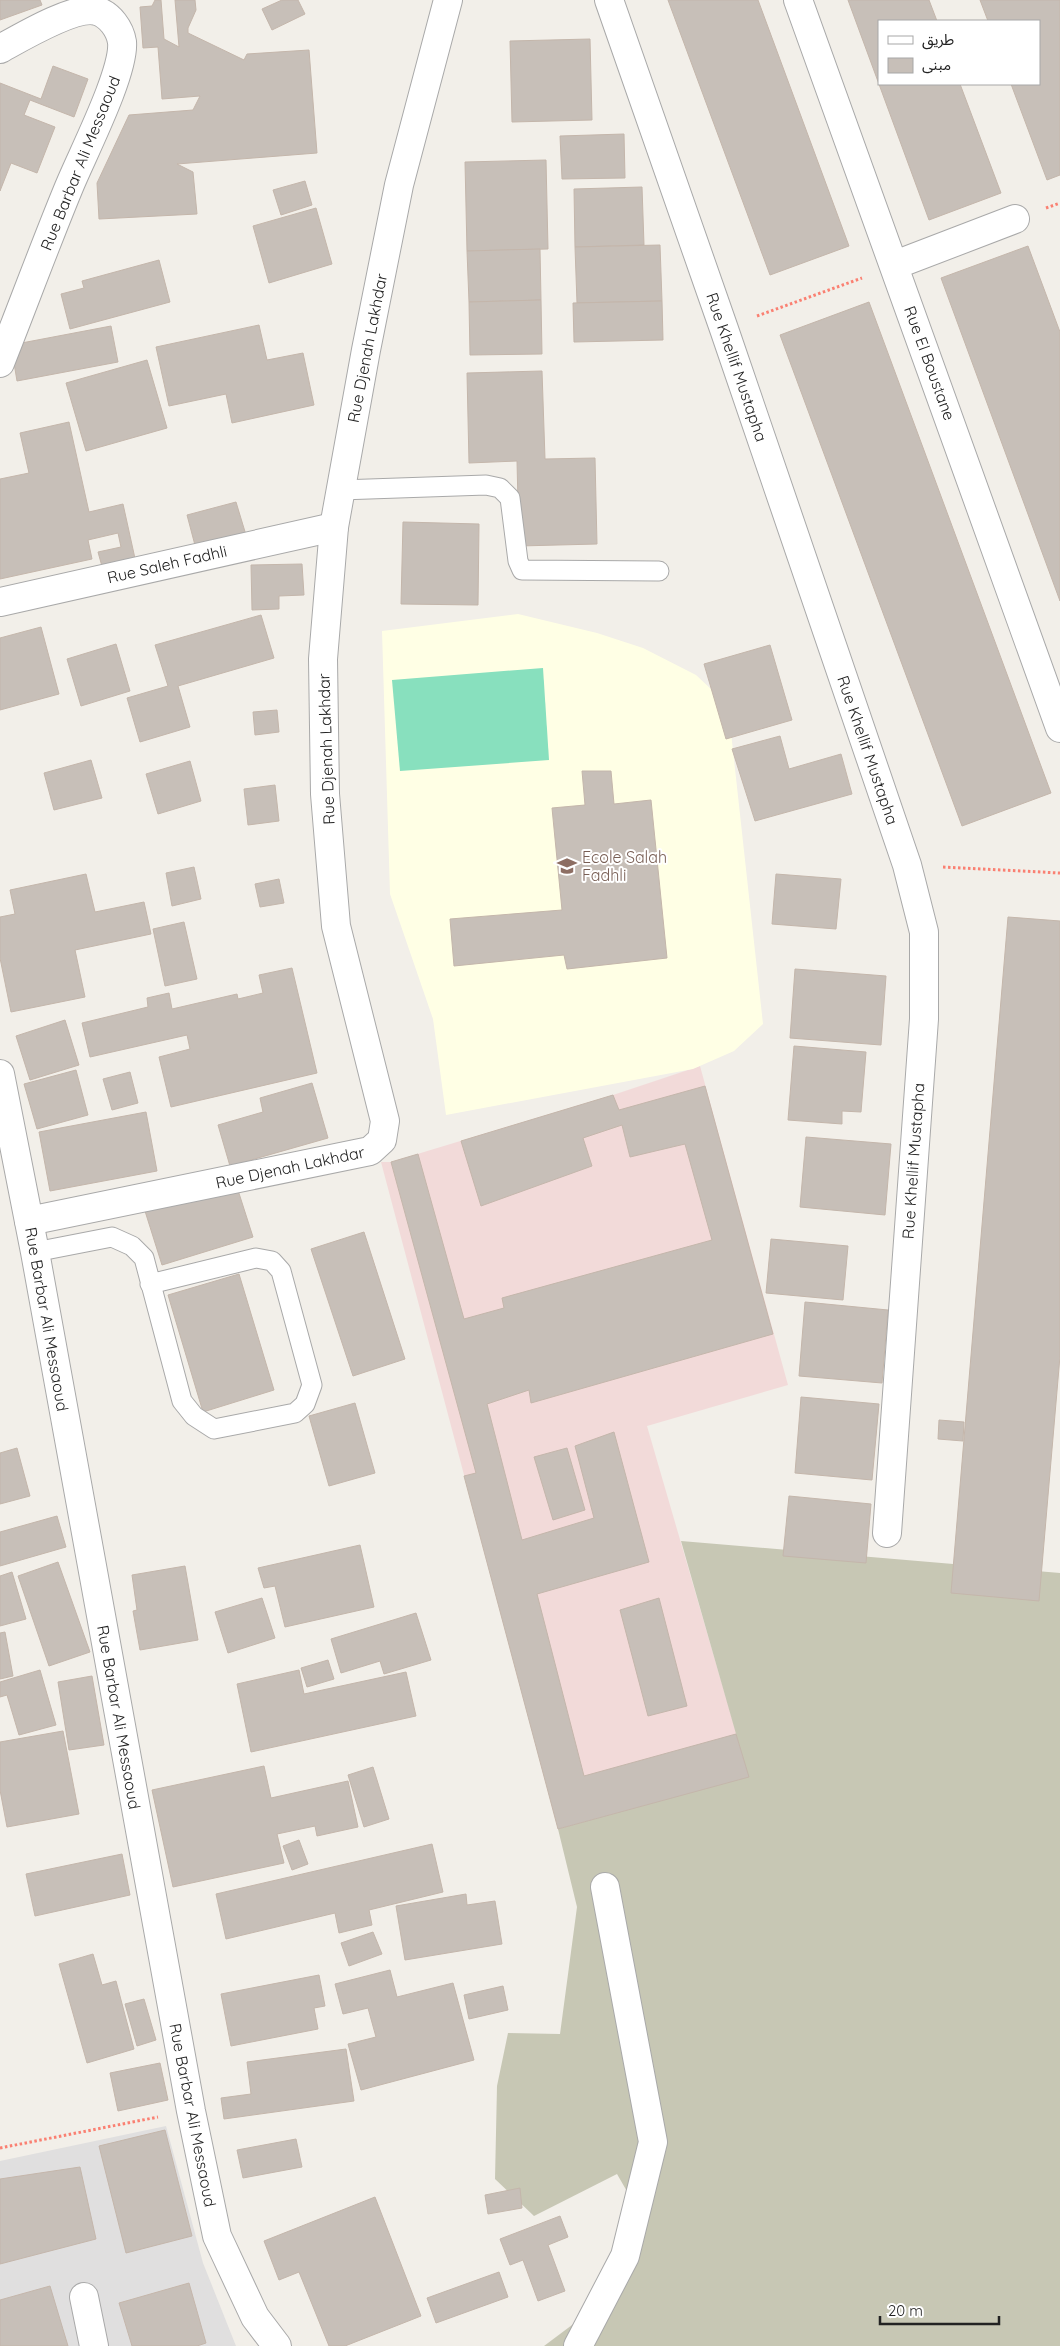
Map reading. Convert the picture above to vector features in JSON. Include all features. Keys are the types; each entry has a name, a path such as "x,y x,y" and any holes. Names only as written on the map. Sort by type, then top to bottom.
{"street":[{"name":"Rue Djenah Lakhdar","path":"29,1221 370,1151 382,1140 385,1121 336,926 325,794 323,659 334,527 340,490 399,185 448,0"},
{"name":"Rue Khellif Mustapha","path":"609,0 724,329 907,865 924,932 924,1019 887,1533"},
{"name":"Rue El Boustane","path":"798,0 895,265 1060,728"},
{"name":"Rue Barbar Ali Messaoud","path":"0,50 35,30 79,12 96,11 109,18 119,30 122,43 119,69 68,188 0,363"},
{"path":"895,265 1015,219"},
{"name":"Rue Saleh Fadhli","path":"0,602 334,527"},
{"name":"Rue Barbar Ali Messaoud","path":"0,1074 35,1252 190,2111 217,2236 255,2317 277,2346"},
{"path":"578,2346 626,2256 653,2142 605,1888"},
{"path":"84,2297 94,2346"}],"lane":[{"path":"340,490 486,485 500,488 510,498 518,561 522,570 659,571"},
{"path":"35,1252 112,1237 132,1246 144,1258 150,1284 182,1401 194,1416 214,1428 295,1413 305,1404 312,1385 280,1271 272,1261 256,1258 150,1284"}],"path":[{"path":"724,329 895,265"},
{"path":"907,865 1060,873"},
{"path":"0,2148 190,2111"}],"shaded area":[{"name":"Ecole Salah Fadhli","path":"518,614 597,633 643,648 696,675 728,705 763,1024 734,1051 693,1069 446,1115 433,1019 390,894 382,631"},
{"path":"700,1066 788,1385 647,1426 749,1777 558,1829 381,1162 391,1162 613,1095"},
{"path":"681,1541 1060,1573 1060,2346 544,2346 584,2316 636,2207 617,2174 534,2216 495,2179 497,2086 508,2033 560,2034 577,1907 558,1829 748,1776"},
{"path":"166,2126 203,2263 236,2346 0,2346 0,2161"}],"green space":[{"path":"543,668 549,760 400,771 392,680"}],"building":[{"path":"0,0 40,0 42,5 0,20"},
{"path":"155,0 161,0 164,39 179,47 175,0 195,0 196,10 188,28 188,33 244,60 247,54 309,50 317,153 177,164 193,172 197,214 99,219 97,183 129,115 193,110 200,96 162,99 158,47 143,48 140,7 152,6"},
{"path":"282,0 298,0 305,14 272,30 262,9"},
{"path":"668,0 758,0 849,246 770,275"},
{"path":"848,0 929,0 937,20 878,20 878,81"},
{"path":"980,0 1060,0 1060,175 1047,180 1011,85 1040,85 1040,20 988,20"},
{"path":"590,39 592,120 512,122 510,41"},
{"path":"53,66 88,79 74,117 30,100 24,115 55,127 37,173 11,163 0,191 0,83 41,99"},
{"path":"879,85 960,85 1001,193 929,220"},
{"path":"624,134 625,178 562,179 560,136"},
{"path":"546,160 548,249 467,251 465,162"},
{"path":"305,181 312,205 281,215 273,190"},
{"path":"642,187 644,245 575,247 574,189"},
{"path":"316,208 332,264 269,283 253,226"},
{"path":"660,245 662,301 577,303 575,247"},
{"path":"1028,246 1060,332 1060,601 941,278"},
{"path":"540,249 541,300 469,302 467,251"},
{"path":"159,260 170,302 70,329 61,294 84,288 82,281"},
{"path":"541,300 542,354 470,355 469,302"},
{"path":"662,301 663,340 574,342 573,303"},
{"path":"869,302 1051,793 962,826 780,335"},
{"path":"259,325 267,360 303,353 314,405 232,423 226,394 169,406 156,347"},
{"path":"111,326 118,362 17,381 11,345"},
{"path":"147,360 167,428 86,451 66,383"},
{"path":"542,371 545,459 595,458 597,544 519,546 517,461 469,463 467,373"},
{"path":"69,422 89,512 123,504 136,563 103,570 98,552 121,547 118,533 88,540 92,559 0,579 0,479 29,473 20,433"},
{"path":"236,502 246,535 196,549 187,515"},
{"path":"403,522 479,524 478,605 401,604"},
{"path":"302,564 304,595 279,596 279,609 252,610 251,565"},
{"path":"261,615 274,658 178,686 190,727 140,742 127,698 168,686 155,645"},
{"path":"41,627 59,694 0,710 0,638"},
{"path":"116,644 130,691 81,706 67,659"},
{"path":"770,645 792,720 726,739 704,664"},
{"path":"277,710 279,732 255,735 253,712"},
{"path":"780,736 789,769 841,754 852,794 755,821 732,749"},
{"path":"91,760 102,798 54,810 44,773"},
{"path":"190,761 201,801 158,814 146,774"},
{"path":"582,771 611,771 614,804 651,800 667,958 567,969 564,955 454,966 450,919 562,910 552,808 585,805"},
{"path":"275,785 279,821 248,825 244,789"},
{"path":"194,867 201,899 172,906 166,873"},
{"path":"86,874 95,912 144,902 151,934 75,950 85,997 11,1012 0,958 0,917 15,914 10,890"},
{"path":"776,874 841,879 836,929 772,924"},
{"path":"279,879 284,903 260,907 255,884"},
{"path":"1008,917 1060,921 1060,1356 1039,1601 951,1593"},
{"path":"184,922 197,979 165,986 153,929"},
{"path":"292,968 317,1073 171,1107 159,1057 190,1049 187,1035 90,1057 82,1023 148,1007 147,998 169,993 172,1009 237,994 238,999 263,993 259,975"},
{"path":"795,969 886,976 881,1045 790,1038"},
{"path":"65,1020 79,1065 30,1080 16,1036"},
{"path":"794,1046 866,1052 861,1112 842,1111 842,1124 788,1120"},
{"path":"76,1070 88,1115 37,1129 24,1084"},
{"path":"130,1072 138,1103 112,1110 103,1079"},
{"path":"312,1083 328,1138 230,1166 218,1125 263,1112 260,1098"},
{"path":"705,1086 773,1334 531,1403 529,1390 487,1404 522,1540 594,1518 575,1446 614,1432 649,1562 537,1594 584,1776 736,1734 749,1777 558,1829 464,1476 476,1473 391,1162 418,1154 464,1319 504,1308 502,1298 712,1240 685,1144 630,1157 622,1125 583,1138 592,1166 481,1206 461,1141 613,1095 619,1110"},
{"path":"146,1112 157,1171 50,1191 39,1132"},
{"path":"806,1137 891,1144 885,1215 800,1207"},
{"path":"236,1184 253,1237 162,1265 145,1211"},
{"path":"364,1232 405,1359 353,1376 311,1249"},
{"path":"771,1239 848,1246 843,1300 766,1293"},
{"path":"239,1274 274,1390 203,1412 168,1295"},
{"path":"805,1302 888,1310 882,1383 799,1376"},
{"path":"801,1397 879,1404 872,1480 795,1473"},
{"path":"355,1403 375,1473 329,1486 309,1416"},
{"path":"939,1420 964,1422 963,1441 938,1439"},
{"path":"17,1448 30,1496 0,1504 0,1453"},
{"path":"567,1448 585,1510 553,1520 534,1457"},
{"path":"789,1496 871,1504 866,1563 783,1556"},
{"path":"57,1516 66,1547 0,1566 0,1532"},
{"path":"360,1545 374,1607 285,1627 275,1586 264,1588 258,1568"},
{"path":"58,1562 90,1652 49,1666 18,1576"},
{"path":"185,1566 198,1640 140,1650 133,1611 137,1610 132,1575"},
{"path":"12,1572 26,1619 0,1626 0,1576"},
{"path":"262,1598 275,1638 228,1653 215,1612"},
{"path":"659,1598 687,1706 648,1716 620,1610"},
{"path":"416,1613 431,1660 384,1674 380,1661 341,1673 331,1639"},
{"path":"5,1632 13,1676 0,1679 0,1633"},
{"path":"328,1660 334,1679 307,1687 301,1668"},
{"path":"40,1670 56,1725 19,1735 7,1695 0,1697 0,1682"},
{"path":"299,1670 304,1694 406,1672 416,1716 251,1752 237,1684"},
{"path":"92,1676 104,1745 69,1750 58,1682"},
{"path":"63,1731 79,1814 7,1827 0,1790 0,1742"},
{"path":"264,1766 271,1798 348,1781 358,1827 317,1836 315,1826 277,1834 284,1863 173,1887 152,1790"},
{"path":"373,1767 389,1819 364,1827 348,1775"},
{"path":"299,1840 308,1864 292,1870 283,1846"},
{"path":"432,1844 443,1892 369,1910 372,1925 339,1933 335,1913 226,1939 216,1894"},
{"path":"122,1854 130,1895 35,1916 26,1874"},
{"path":"466,1894 467,1905 495,1901 502,1944 405,1960 396,1906"},
{"path":"373,1932 382,1954 349,1966 341,1943"},
{"path":"93,1954 102,1985 116,1981 134,2049 87,2063 59,1964"},
{"path":"390,1970 397,1997 453,1983 474,2060 361,2090 348,2044 376,2037 368,2008 343,2014 335,1984"},
{"path":"319,1975 325,2006 314,2008 318,2029 231,2046 221,1994"},
{"path":"503,1986 508,2010 469,2019 464,1995"},
{"path":"144,1999 156,2040 137,2046 125,2004"},
{"path":"346,2049 354,2101 224,2119 221,2098 251,2094 247,2062"},
{"path":"160,2063 168,2100 118,2111 110,2073"},
{"path":"165,2130 192,2236 126,2253 99,2146"},
{"path":"296,2139 302,2167 243,2178 237,2150"},
{"path":"80,2167 96,2239 0,2264 0,2179"},
{"path":"520,2188 522,2208 488,2214 485,2195"},
{"path":"375,2197 421,2316 345,2346 329,2346 299,2272 279,2280 264,2241"},
{"path":"560,2216 568,2237 548,2245 565,2291 538,2301 523,2260 510,2265 500,2239"},
{"path":"499,2272 508,2297 436,2323 427,2298"},
{"path":"189,2283 206,2343 197,2346 132,2346 119,2303"},
{"path":"50,2286 68,2346 0,2346 0,2300"}],"place":[{"name":"Ecole Salah Fadhli","path":"567,866"}]}
